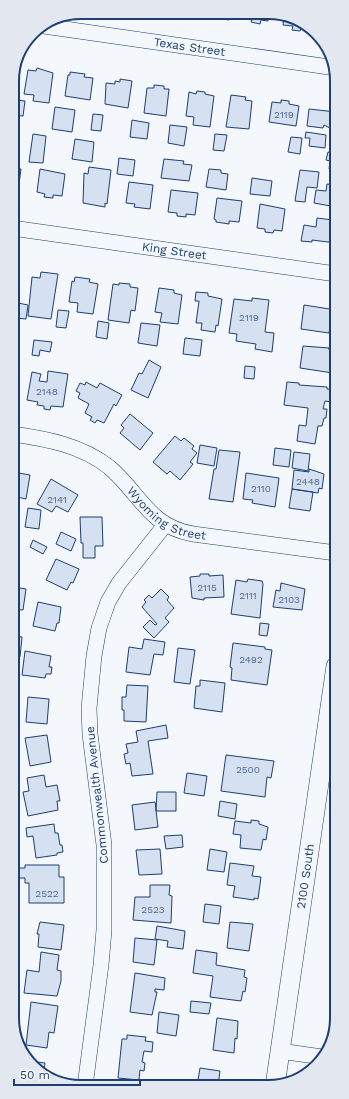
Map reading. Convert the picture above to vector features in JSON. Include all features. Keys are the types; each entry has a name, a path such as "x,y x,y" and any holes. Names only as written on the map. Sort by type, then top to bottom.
{"street":[{"name":"Texas Street","path":"51,27 328,67"},
{"name":"King Street","path":"19,229 330,273"},
{"name":"Wyoming Street","path":"19,435 58,442 93,456 109,468 164,525 174,529 192,534 330,553"},
{"name":"Commonwealth Avenue","path":"86,1080 102,965 104,930 104,844 90,727 90,683 100,628 108,602 119,582 164,525"},
{"name":"2100 South","path":"276,1079 330,748"},
{"path":"280,1051 316,1057"}],"building":[{"path":"248,19 268,19 268,21 261,20 260,24 251,22 252,20"},
{"path":"283,21 301,28 300,31 292,30 293,26 283,25"},
{"path":"37,68 53,73 49,103 33,101 34,95 24,94 28,70 36,71"},
{"path":"70,72 85,74 84,77 93,78 90,100 65,96 68,75 70,75"},
{"path":"120,79 132,81 128,108 105,104 106,83 115,84 115,81 120,82"},
{"path":"154,85 164,86 164,89 169,89 166,116 144,113 147,88 154,88"},
{"path":"197,91 205,92 205,94 214,96 210,127 193,125 194,117 186,116 189,92 196,94"},
{"path":"231,95 246,97 245,100 252,101 249,129 226,127"},
{"path":"19,100 25,101 23,116 19,116"},
{"path":"281,100 289,101 289,104 299,106 296,126 269,122 272,102 281,103"},
{"path":"55,107 75,110 72,132 52,129"},
{"path":"309,109 330,111 330,128 324,125 323,128 307,126"},
{"path":"93,114 103,115 101,131 91,130"},
{"path":"132,120 149,123 147,139 130,137"},
{"path":"170,125 187,127 184,146 168,143"},
{"path":"306,132 326,135 325,148 309,146 310,138 305,138"},
{"path":"33,134 46,136 43,163 29,162"},
{"path":"215,134 227,135 224,151 213,150"},
{"path":"291,137 302,138 300,154 288,152"},
{"path":"75,139 94,142 92,162 72,159"},
{"path":"328,152 330,152 330,161 326,160"},
{"path":"119,158 135,160 133,176 117,174"},
{"path":"164,159 184,161 183,164 192,165 189,181 161,178"},
{"path":"89,167 111,170 107,204 105,203 105,207 83,203 84,173 88,174"},
{"path":"19,169 21,169 19,184"},
{"path":"40,169 65,174 62,196 53,195 53,198 44,197 45,194 37,192"},
{"path":"209,169 221,170 221,173 228,174 226,190 206,187"},
{"path":"300,170 319,172 317,188 307,187 305,202 295,201"},
{"path":"252,178 272,181 270,196 250,194"},
{"path":"129,182 153,185 150,209 134,207 135,204 126,203"},
{"path":"327,184 330,184 330,206 314,203 316,190 326,191"},
{"path":"171,190 198,193 195,215 186,214 186,217 177,216 177,213 168,212"},
{"path":"217,198 242,201 239,222 229,221 229,224 216,222 214,219"},
{"path":"260,204 285,209 282,231 274,230 273,233 265,232 265,229 257,228"},
{"path":"317,218 330,220 330,242 312,240 312,242 301,241 304,225 316,227"},
{"path":"41,272 58,274 51,319 28,316 32,277 40,278"},
{"path":"75,277 90,279 89,282 98,284 93,314 77,312 78,303 69,302 72,281 74,282"},
{"path":"119,283 130,284 130,287 138,288 135,311 131,310 129,323 108,320 113,284 119,285"},
{"path":"159,288 174,290 174,293 182,295 178,324 160,322 162,313 155,312"},
{"path":"196,292 208,293 208,296 222,299 218,326 216,325 215,332 201,330 202,323 196,323 199,301 195,301"},
{"path":"252,298 269,300 265,332 274,333 272,352 255,349 256,344 236,341 237,334 229,333 234,299 252,301"},
{"path":"19,303 28,305 26,319 19,318"},
{"path":"304,305 330,309 329,333 301,329"},
{"path":"58,310 69,311 66,328 56,327"},
{"path":"98,321 109,323 107,339 96,337"},
{"path":"141,323 160,325 157,346 138,343"},
{"path":"185,338 202,340 200,356 183,354"},
{"path":"34,340 52,342 50,352 40,350 39,356 32,355"},
{"path":"303,346 329,348 330,373 300,368"},
{"path":"149,360 161,367 148,398 131,390 139,373 142,374"},
{"path":"245,366 255,367 254,379 244,378"},
{"path":"48,371 68,374 63,407 51,406 50,410 44,409 44,406 37,405 38,402 27,400 32,372 41,374 39,381 47,382"},
{"path":"86,382 97,388 100,383 122,395 116,406 114,404 104,423 97,420 95,423 90,420 92,417 85,413 89,404 78,398 80,393 76,391 80,383 85,385"},
{"path":"287,382 299,383 299,385 327,387 327,389 330,389 330,402 325,401 323,409 327,409 326,418 324,418 322,426 318,426 315,444 297,441 299,425 306,426 308,408 284,405"},
{"path":"130,414 153,433 140,450 120,433 124,428 121,425"},
{"path":"175,436 181,441 184,438 194,446 192,449 197,453 190,462 193,464 180,480 170,471 167,474 153,462"},
{"path":"200,445 217,448 214,466 197,463"},
{"path":"275,448 291,450 289,467 273,465"},
{"path":"219,450 240,452 233,502 209,499"},
{"path":"294,452 310,454 308,471 292,468"},
{"path":"309,469 324,474 322,489 319,488 318,493 292,489 294,470 309,472"},
{"path":"19,473 30,475 26,499 19,497"},
{"path":"246,473 279,478 275,507 252,503 253,500 243,499"},
{"path":"51,479 78,495 68,512 56,506 52,512 37,504"},
{"path":"292,489 313,492 310,511 289,508"},
{"path":"28,508 41,510 39,529 25,527"},
{"path":"80,517 102,517 103,546 95,546 95,558 83,558"},
{"path":"61,532 76,539 71,551 56,544"},
{"path":"33,540 47,547 43,554 30,547"},
{"path":"56,559 79,569 73,583 71,582 67,590 46,580"},
{"path":"200,574 209,574 209,576 223,575 224,597 204,598 204,600 192,598 190,577 200,576"},
{"path":"248,579 262,581 263,584 260,618 231,614 236,580 247,582"},
{"path":"281,583 305,589 302,610 273,607 276,590 280,591"},
{"path":"19,588 26,589 23,610 19,610"},
{"path":"161,589 169,597 167,600 174,608 165,618 169,622 154,638 143,627 150,620 155,625 157,624 142,607 146,602 144,600 149,595 152,598"},
{"path":"38,602 61,607 59,623 57,623 55,631 33,626"},
{"path":"260,623 269,624 267,636 259,635"},
{"path":"19,637 22,637 19,657"},
{"path":"144,639 165,642 163,655 154,654 150,675 126,672 129,647 142,649"},
{"path":"233,643 265,647 265,649 272,650 267,685 231,680 232,668 230,667"},
{"path":"178,648 195,650 190,684 174,682"},
{"path":"25,651 51,656 49,667 52,667 51,674 46,674 45,678 22,675"},
{"path":"200,680 225,683 222,712 194,708 196,686 200,686"},
{"path":"127,685 148,686 146,722 124,721 122,697 126,697"},
{"path":"28,697 49,699 47,724 26,722"},
{"path":"166,725 168,738 148,741 153,774 132,776 130,763 126,764 124,754 128,753 126,744 138,742 136,731"},
{"path":"47,735 51,762 30,766 25,738"},
{"path":"226,755 274,761 271,778 267,777 265,797 221,791"},
{"path":"187,773 207,776 204,796 184,793"},
{"path":"44,775 46,787 57,785 60,801 57,801 58,810 28,816 23,792 29,791 27,778"},
{"path":"157,792 176,792 176,811 156,811"},
{"path":"220,801 237,804 235,819 218,816"},
{"path":"155,802 158,827 135,830 132,805"},
{"path":"251,820 259,821 259,824 268,827 266,840 263,839 261,850 240,848 241,835 233,834 235,821 251,823"},
{"path":"54,824 55,833 58,833 63,852 57,853 57,855 36,858 33,836 27,837 26,828"},
{"path":"182,835 183,847 166,849 164,836"},
{"path":"160,849 162,874 139,875 136,850"},
{"path":"210,849 227,852 224,872 207,870"},
{"path":"230,863 254,866 252,876 261,877 258,899 254,898 254,900 233,897 235,886 227,885"},
{"path":"25,865 59,865 59,877 64,877 64,903 29,903 29,883 25,883 25,878 19,878 19,868 25,868"},
{"path":"150,885 170,885 169,895 172,896 171,923 133,920 135,897 150,897"},
{"path":"205,904 221,906 219,924 203,922"},
{"path":"40,922 64,925 61,950 38,947 39,934 37,934"},
{"path":"230,922 253,924 249,951 227,948"},
{"path":"157,926 185,931 183,949 167,947 168,941 155,939"},
{"path":"135,938 157,940 154,965 133,962"},
{"path":"196,950 217,953 216,965 245,970 244,977 247,978 245,992 243,991 241,1001 210,997 213,976 193,973"},
{"path":"41,952 59,955 57,970 61,971 61,981 57,996 24,993 27,970 39,972"},
{"path":"135,973 165,978 164,990 155,989 155,992 157,992 152,1015 130,1012"},
{"path":"191,1001 211,1003 209,1014 190,1012"},
{"path":"31,1002 58,1006 54,1033 49,1032 47,1048 26,1045"},
{"path":"159,1012 179,1015 176,1036 157,1033"},
{"path":"217,1018 238,1021 237,1039 235,1038 234,1053 213,1050"},
{"path":"127,1035 146,1037 145,1041 153,1042 152,1052 144,1051 142,1062 145,1063 144,1071 140,1070 139,1080 118,1078 122,1039 127,1039"},
{"path":"37,1062 45,1063 45,1068"},
{"path":"200,1068 220,1071 219,1080 198,1080"}]}
